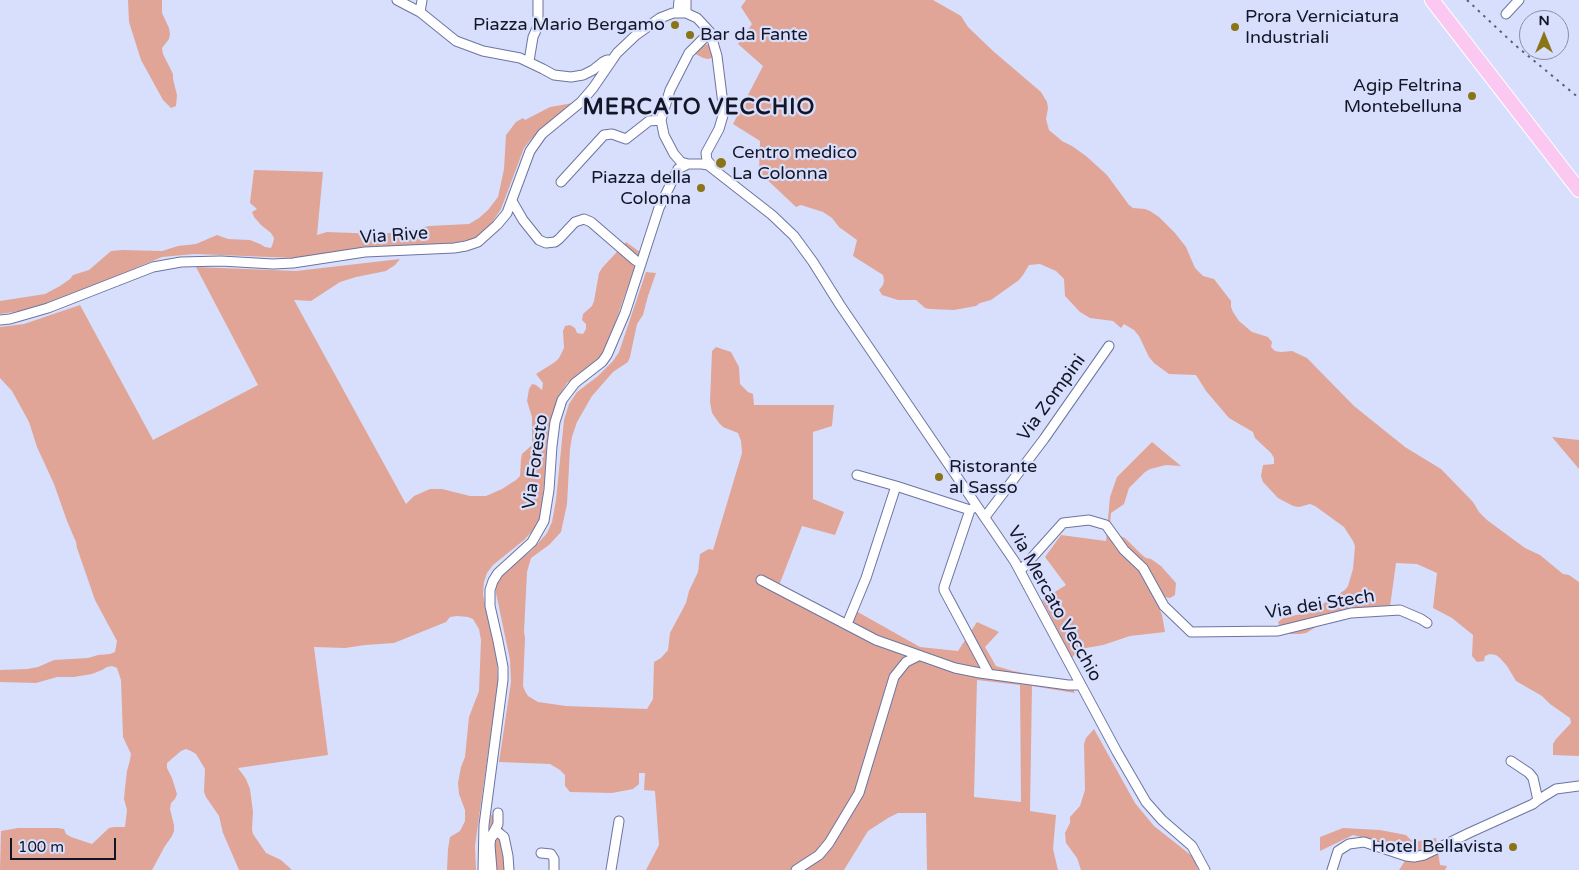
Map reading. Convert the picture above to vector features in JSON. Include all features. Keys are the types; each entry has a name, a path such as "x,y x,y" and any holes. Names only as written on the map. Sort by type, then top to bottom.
{"main road":[{"path":"1432,0 1579,190"}],"street":[{"path":"396,0 420,12 456,41 483,51 511,56 529,62 554,76 563,77 583,74 593,70 603,62 611,60"},
{"path":"420,12 422,0"},
{"path":"529,62 538,26 538,0"},
{"path":"679,0 682,12"},
{"path":"682,12 686,0"},
{"path":"1506,14 1519,0"},
{"path":"682,12 694,16 705,27 712,35 724,112 719,129 708,147 696,160 683,163 664,135 661,120 670,90 689,53 706,35 705,27"},
{"name":"Via Rive","path":"0,320 48,308 153,267 181,262 293,263 365,252 442,249 466,246 478,242 507,213 530,151 542,134 574,109 587,95 622,47 660,18 682,12"},
{"path":"698,43 707,42 715,45"},
{"path":"561,182 604,135 612,134 628,139 649,121 661,120"},
{"path":"708,147 706,157 715,170"},
{"name":"Via Mercato Vecchio","path":"683,163 705,164 715,170 772,214 794,236 974,508 985,517 1020,571 1146,802 1162,820 1192,846 1204,870"},
{"name":"Via Foresto","path":"482,870 484,825 503,680 503,666 490,606 490,590 498,573 532,542 544,521 549,490 555,422 562,400 575,383 602,362 607,355 625,314 659,208 683,163"},
{"path":"512,201 523,220 539,240 546,243 555,242 575,222 584,219 591,222 641,264"},
{"name":"Via Zompini","path":"985,517 1109,346"},
{"path":"857,475 974,508 944,587 989,674"},
{"path":"848,624 866,578 896,486"},
{"name":"Via dei Stech","path":"1020,571 1063,523 1089,520 1106,525 1124,550 1142,568 1164,606 1191,632 1278,631 1352,613 1400,610 1421,619 1427,624"},
{"path":"761,580 876,640 918,656 955,668 1081,685"},
{"path":"796,870 819,855 859,793 894,677 906,662 918,656"},
{"path":"1511,761 1529,773 1533,778 1538,800"},
{"path":"1332,870 1338,851 1349,844 1364,842 1406,856 1424,855 1533,804 1556,789 1579,786"},
{"path":"492,870 490,845 498,824 498,813"},
{"path":"611,870 619,821"},
{"path":"492,837 495,833 499,833 504,837 509,870"},
{"path":"541,853 551,854 554,860 554,870"}],"shaded area":[{"path":"128,0 162,0 162,13 170,34 169,39 162,48 173,74 177,95 176,106 171,108 163,100 141,60 129,22"},
{"path":"746,0 933,0 961,16 968,27 993,51 1041,92 1047,102 1046,119 1049,130 1062,141 1086,156 1107,175 1129,205 1133,208 1150,211 1175,233 1186,247 1195,268 1203,276 1214,279 1231,301 1233,312 1239,321 1252,332 1268,337 1272,342 1271,347 1275,351 1292,351 1307,358 1354,406 1405,447 1441,469 1473,502 1487,520 1525,548 1540,555 1563,574 1569,575 1579,582 1579,756 1553,755 1553,744 1571,723 1570,718 1542,696 1516,681 1507,666 1496,655 1490,654 1485,656 1484,661 1477,662 1472,656 1473,635 1452,618 1433,608 1437,573 1417,564 1396,563 1389,614 1353,614 1300,634 1288,634 1285,629 1280,627 1278,622 1283,618 1310,612 1345,590 1353,569 1355,546 1353,541 1344,527 1315,506 1310,504 1299,507 1293,506 1278,498 1263,482 1261,476 1263,465 1274,464 1274,458 1255,438 1253,432 1229,418 1206,391 1196,375 1169,374 1154,363 1134,330 1124,324 1121,328 1113,321 1090,318 1080,312 1065,296 1064,279 1056,271 1040,264 1029,265 1019,280 991,300 976,306 954,310 925,308 916,300 898,300 882,295 879,290 883,285 883,275 853,256 857,240 823,212 801,205 796,207 759,172 760,141 733,124 763,66 738,44 752,24 741,7"},
{"path":"703,44 710,45 715,57 703,58 692,52"},
{"path":"573,103 532,138 524,148 501,209 489,227 480,235 470,240 446,244 392,246 295,258 194,254 162,257 59,300 21,311 0,314 0,301 45,294 60,286 73,275 89,270 111,251 162,251 178,246 196,244 217,235 228,239 250,240 271,248 274,238 254,217 252,212 257,209 250,203 254,170 323,172 317,235 327,232 380,234 429,226 469,224 488,210 498,197 504,169 506,135 516,122 523,118 525,120 550,107"},
{"path":"626,242 640,252 607,346 590,367 567,383 557,399 552,418 540,519 536,527 524,540 493,565 487,573 484,582 483,594 497,662 498,681 475,846 476,870 447,870 450,837 460,831 465,821 465,810 459,794 458,783 465,757 469,717 479,691 481,640 479,629 473,619 457,616 450,617 446,622 394,643 345,648 314,647 328,755 238,768 250,789 253,834 266,853 281,860 292,870 239,870 223,833 219,816 204,792 205,769 196,754 186,749 167,763 167,768 177,794 171,803 170,809 174,831 152,870 0,870 1,831 18,828 58,828 64,829 66,834 71,837 92,844 109,828 125,827 127,810 124,799 131,754 123,737 121,680 117,668 112,666 92,674 57,677 36,683 0,682 0,670 27,669 38,667 54,660 88,658 110,654 115,652 117,641 95,600 76,542 54,484 37,447 29,422 12,391 0,378 0,327 24,324 80,305 153,440 258,385 196,267 296,271 400,259 386,271 340,282 311,301 294,300 406,504 414,496 430,489 442,489 470,496 486,496 502,489 520,476 522,454 532,445 532,417 527,401 529,389 532,384 542,390 543,383 536,374 559,358 564,348 563,331 565,326 570,325 575,328 577,333 583,334 586,324 582,320 583,314 592,306 594,301 599,273"},
{"path":"646,272 656,273 643,315 637,324 628,362 613,372 592,396 577,422 570,449 567,504 561,532 549,545 531,558 527,572 524,632 523,686 528,696 538,702 566,706 647,709 653,699 654,662 661,658 668,650 670,633 686,603 689,591 698,572 700,554 709,549 713,550 742,453 738,433 723,427 712,413 710,402 712,351 716,347 731,352 739,367 740,384 753,394 754,405 834,405 832,426 813,432 813,499 844,512 835,535 802,526 778,588 848,628 856,611 920,647 958,651 977,622 999,632 985,647 996,666 1069,682 1075,693 1032,686 1030,811 1056,815 1053,849 1058,870 927,870 926,813 898,813 868,831 844,870 646,870 659,845 655,791 644,790 645,773 639,773 639,784 633,789 612,793 570,792 565,786 565,775 550,764 499,762 511,682 510,660 496,585 502,574 532,550 547,533 552,522 556,500 564,420 569,404 577,392 598,376 619,352","holes":["977,680 1020,685 1021,802 974,797"]},
{"path":"1552,437 1579,440 1579,469"},
{"path":"1152,442 1181,466 1166,465 1145,472 1129,488 1124,504 1111,513 1110,523 1120,536 1125,538 1146,558 1161,566 1176,583 1175,595 1170,598 1165,597 1160,600 1158,605 1165,632 1130,636 1103,645 1086,648 1075,654 1072,658 1042,600 1066,585 1045,557 1061,535 1106,541 1110,497 1117,477"},
{"path":"1094,729 1135,803 1154,826 1192,856 1198,870 1081,870 1077,858 1066,843 1065,833 1070,823 1070,817 1080,806 1085,790 1084,744 1086,738"},
{"path":"491,815 500,815 513,870 489,870 487,846"},
{"path":"1343,828 1380,830 1406,835 1413,842 1436,838 1440,865 1447,866 1445,870 1399,870 1412,850 1353,835 1320,851 1320,837"}],"railway":[{"path":"1467,0 1515,45 1579,98"}],"place":[{"name":"Piazza Mario Bergamo","path":"675,25"},
{"name":"Prora Verniciatura Industriali","path":"1235,27"},
{"name":"Bar da Fante","path":"690,35"},
{"name":"Agip Feltrina Montebelluna","path":"1472,96"},
{"name":"Centro medico La Colonna","path":"721,163"},
{"name":"Piazza della Colonna","path":"701,188"},
{"name":"Ristorante al Sasso","path":"939,477"},
{"name":"Hotel Bellavista","path":"1513,847"}],"district":[{"name":"MERCATO VECCHIO","path":"699,108"}]}
